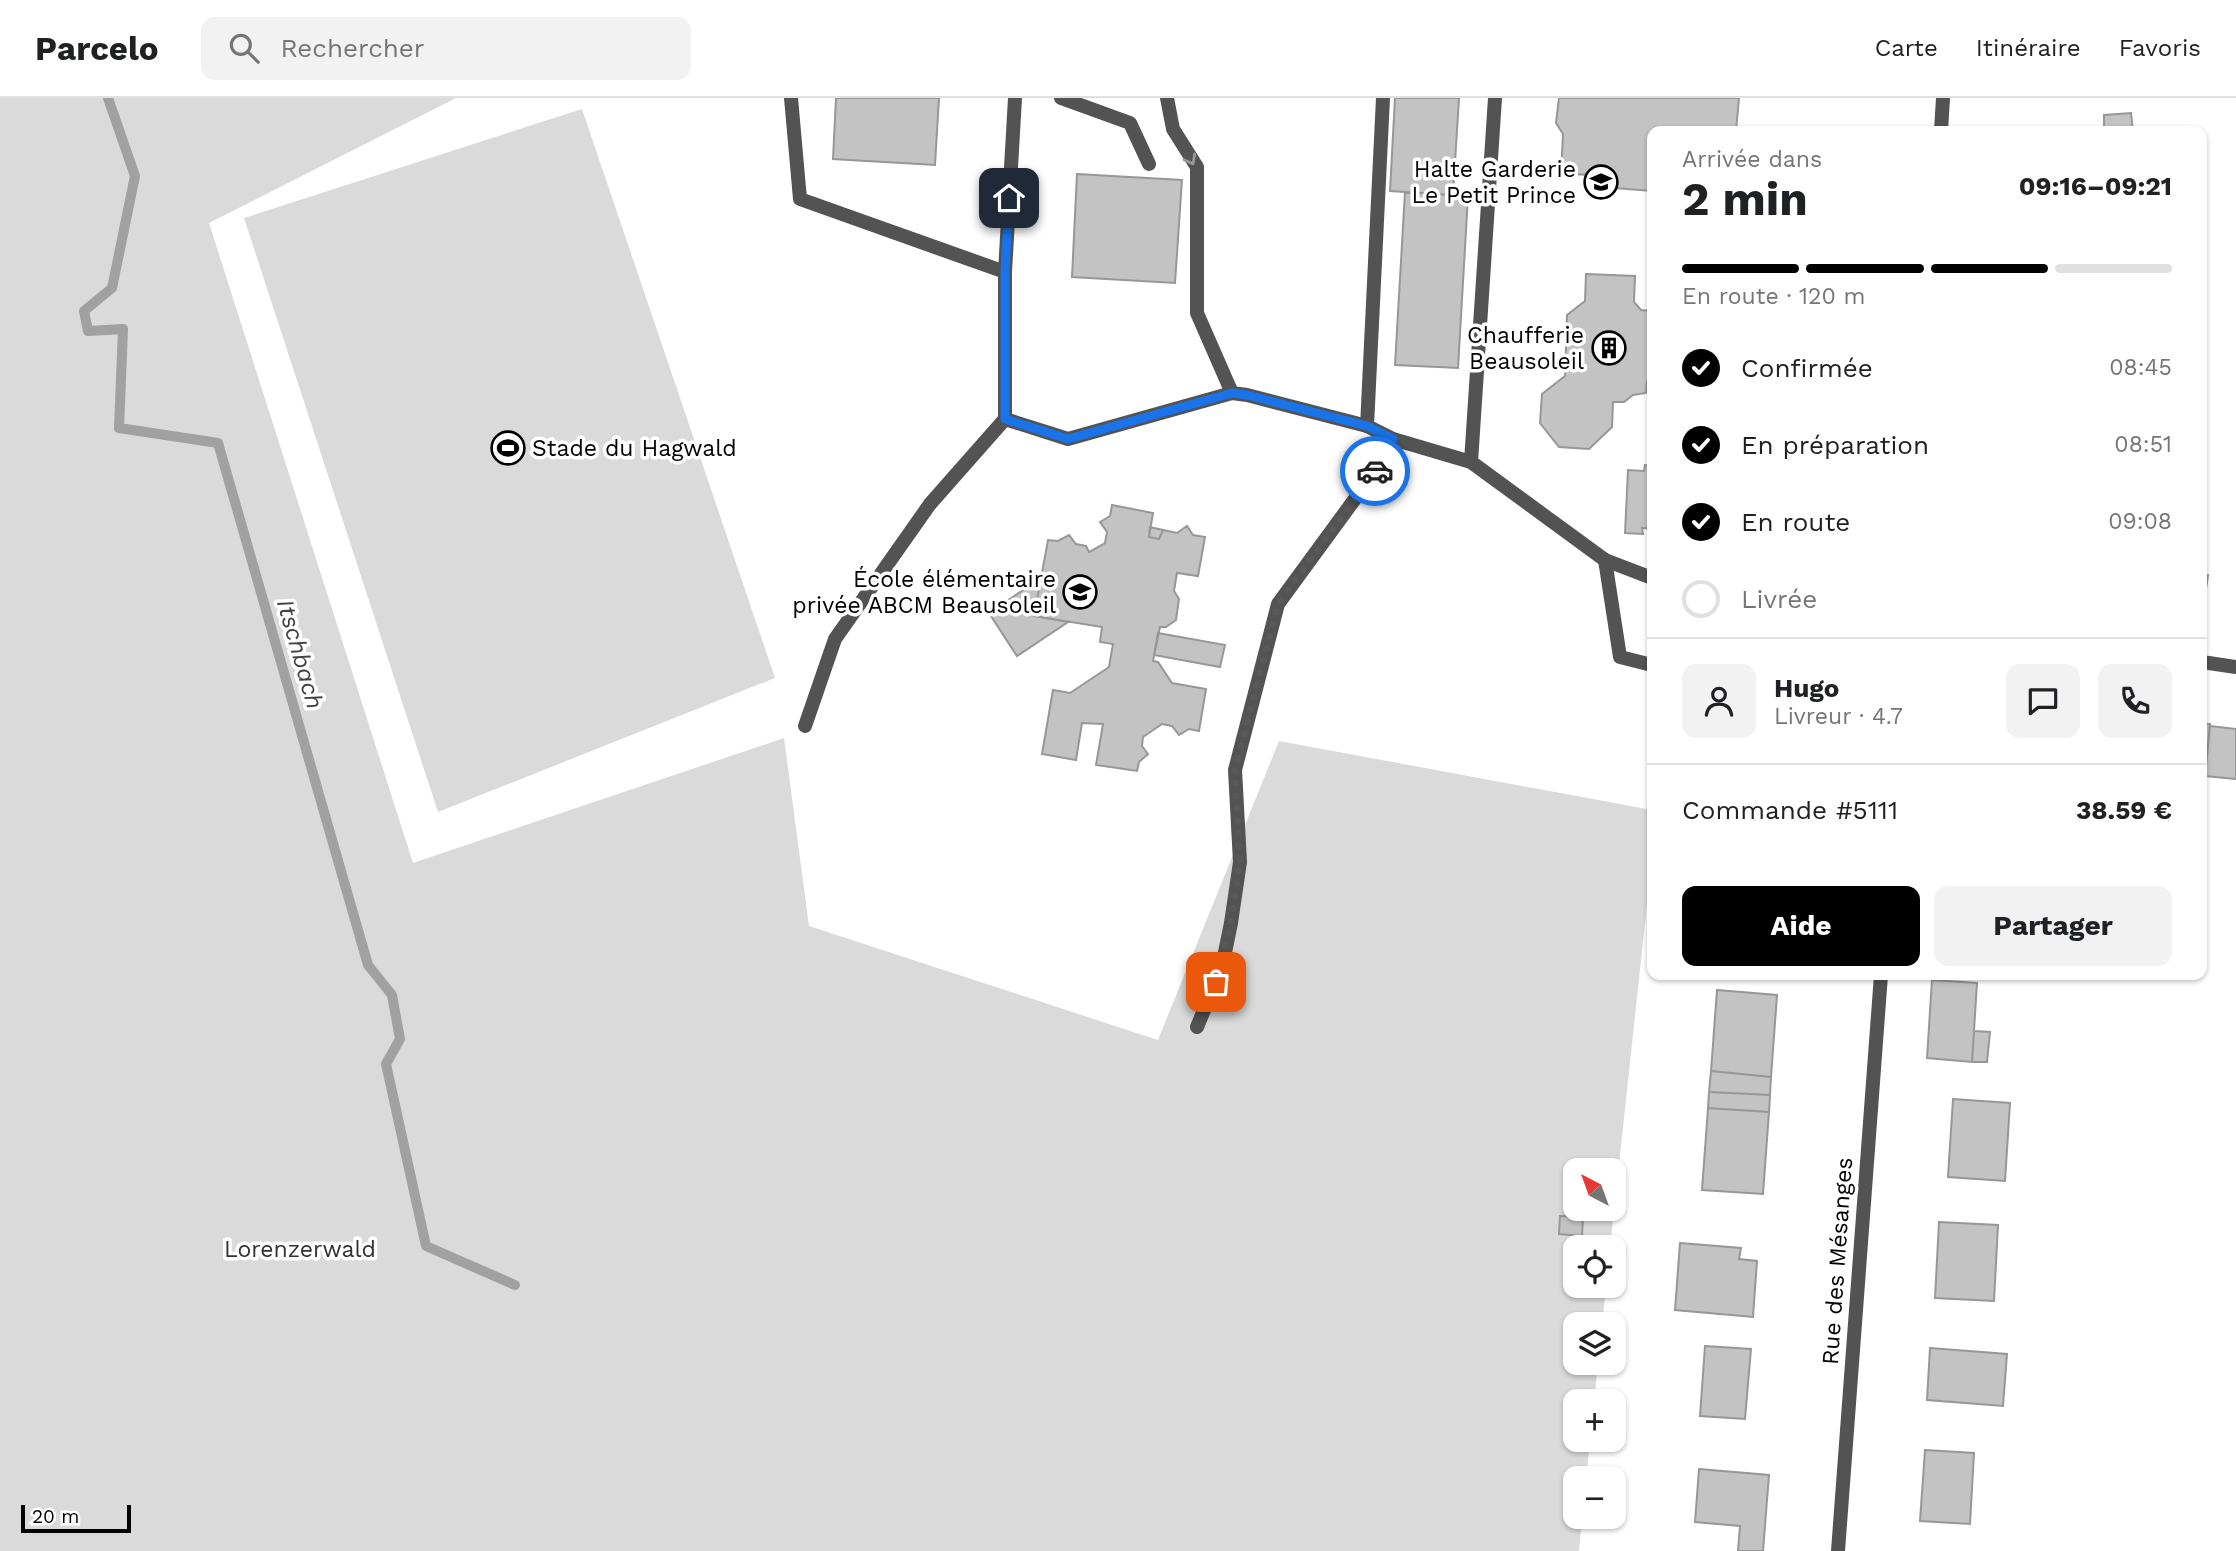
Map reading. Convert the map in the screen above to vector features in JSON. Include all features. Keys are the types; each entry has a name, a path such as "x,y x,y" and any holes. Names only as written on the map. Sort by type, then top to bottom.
{"street":[{"path":"791,98 800,199 1005,272"},
{"path":"806,726 835,639 930,504 1005,419 1005,272 1015,98"},
{"path":"1061,98 1130,123 1149,164"},
{"path":"1167,98 1173,130 1197,167 1197,313 1232,393"},
{"path":"1367,426 1383,98"},
{"path":"1471,462 1495,98"},
{"path":"1941,126 1943,98"},
{"path":"1005,419 1068,439 1232,393 1367,426 1393,439 1471,462 1605,560 1647,576"},
{"path":"1197,1027 1222,967 1231,923 1240,862 1235,770 1278,604 1371,477 1393,439"},
{"path":"1605,560 1620,657 1647,664"},
{"path":"2207,663 2236,667"},
{"name":"Rue des Mésanges","path":"1838,1551 1881,980"}],"green space":[{"name":"Lorenzerwald","path":"0,98 456,98 209,223 413,863 784,738 809,926 1158,1040 1279,741 1647,809 1647,904 1620,1158 1563,1158 1563,1222 1613,1222 1611,1235 1563,1235 1563,1298 1605,1298 1603,1312 1563,1312 1563,1375 1597,1375 1595,1389 1563,1389 1563,1452 1589,1452 1587,1466 1563,1466 1563,1529 1581,1529 1579,1551 0,1551"},
{"name":"Stade du Hagwald","path":"582,109 775,678 438,812 244,218"}],"building":[{"path":"836,98 939,98 935,165 833,159"},
{"path":"1395,98 1459,98 1453,195 1390,191"},
{"path":"1559,98 1739,98 1736,126 1647,126 1647,191 1614,188 1601,175 1561,174 1563,134 1556,123"},
{"path":"2131,113 2132,126 2104,126 2104,115"},
{"path":"1077,174 1182,180 1175,283 1072,277"},
{"path":"1405,192 1468,196 1458,368 1395,365"},
{"name":"Chaufferie Beausoleil","path":"1586,274 1635,276 1634,302 1641,310 1647,311 1646,393 1633,395 1624,402 1613,402 1612,427 1589,449 1559,447 1540,423 1542,394 1565,376 1567,315 1585,301"},
{"path":"1647,465 1647,528 1642,528 1643,534 1625,533 1628,470 1644,471"},
{"path":"1112,505 1153,513 1149,537 1159,539 1163,530 1177,533 1187,526 1193,535 1205,537 1198,576 1177,573 1174,591 1179,599 1176,620 1166,627 1160,627 1153,661 1158,662 1172,683 1206,689 1199,731 1189,729 1179,735 1172,726 1162,724 1143,737 1142,746 1148,754 1139,762 1137,771 1096,765 1103,724 1082,723 1076,760 1042,754 1053,690 1070,693 1109,667 1113,644 1100,642 1102,627 1034,616 1048,540 1058,541 1069,535 1076,544 1086,546 1089,552 1105,543 1107,532 1100,522 1110,516"},
{"path":"1150,527 1163,530 1159,539 1149,537"},
{"path":"1041,578 1034,616 1068,622 1017,656 989,613"},
{"path":"1158,633 1225,645 1220,667 1154,655"},
{"path":"2207,724 2210,724 2207,754"},
{"path":"2210,726 2236,729 2236,779 2207,776"},
{"path":"1932,980 1977,983 1972,1062 1927,1058"},
{"path":"1717,990 1777,995 1771,1077 1711,1071"},
{"path":"1974,1031 1990,1032 1987,1062 1972,1062"},
{"path":"1711,1071 1771,1077 1770,1095 1709,1092"},
{"path":"1709,1092 1770,1095 1769,1112 1708,1108"},
{"path":"1953,1099 2010,1103 2005,1181 1948,1177"},
{"path":"1708,1108 1769,1112 1763,1194 1702,1190"},
{"path":"1560,1216 1563,1216 1563,1222 1583,1222 1582,1235 1559,1234"},
{"path":"1939,1222 1998,1225 1994,1301 1935,1298"},
{"path":"1680,1243 1741,1248 1739,1259 1757,1261 1753,1317 1675,1310"},
{"path":"1705,1346 1751,1349 1745,1419 1700,1416"},
{"path":"1930,1348 2007,1354 2003,1406 1927,1400"},
{"path":"1925,1450 1974,1453 1970,1524 1920,1521"},
{"path":"1699,1469 1769,1475 1763,1551 1738,1551 1740,1526 1695,1522"}],"waterway":[{"name":"Itschbach","path":"108,98 135,176 112,288 84,311 88,331 123,329 119,428 218,443 368,965 392,995 400,1039 386,1064 426,1246 515,1285"}],"way so far":[{"path":"1216,982 1222,967 1231,923 1240,862 1235,770 1278,604 1375,471"}],"place":[{"name":"Halte Garderie Le Petit Prince","path":"1601,182"},
{"name":"Chaufferie Beausoleil","path":"1609,348"},
{"name":"Stade du Hagwald","path":"508,448"},
{"name":"École élémentaire privée ABCM Beausoleil","path":"1080,592"}],"route":[{"path":"1009,198 1005,272 1005,419 1068,439 1232,393 1247,395 1367,426 1393,439 1375,471"}]}
